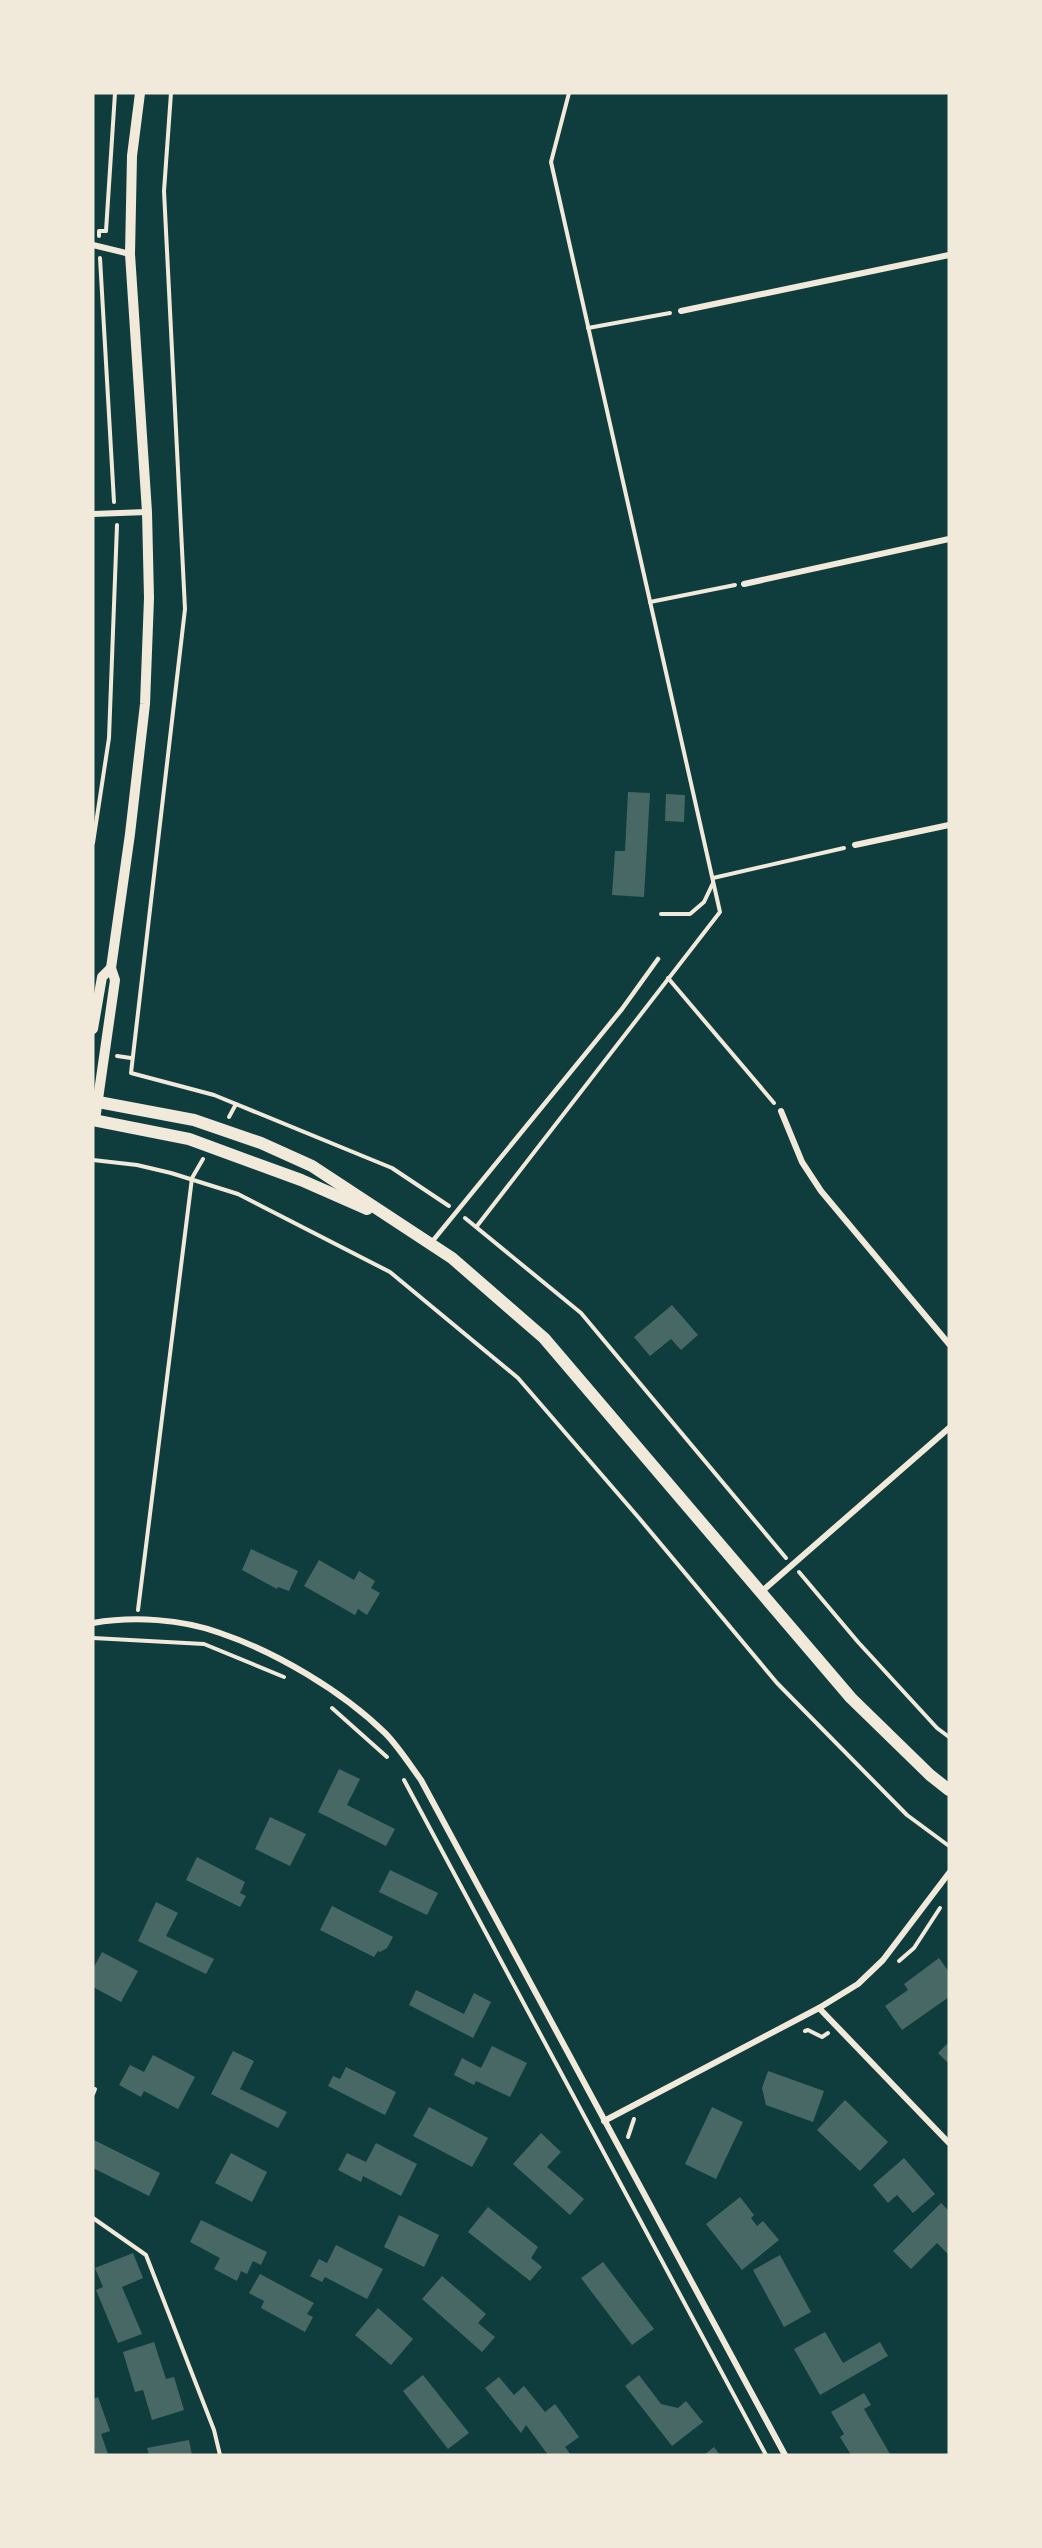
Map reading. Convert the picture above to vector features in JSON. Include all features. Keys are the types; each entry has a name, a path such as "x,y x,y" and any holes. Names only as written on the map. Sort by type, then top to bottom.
{"main road":[{"path":"95,1101 194,1120 261,1143 312,1166 431,1242 452,1258 544,1338 851,1698 930,1775 949,1790"},
{"path":"94,1120 189,1139 301,1180 401,1224"}],"street":[{"path":"94,1120 95,1101 115,980 111,968 145,704 149,598 147,512 130,254 132,156 140,93"},
{"path":"96,246 130,254"},
{"path":"681,311 949,255"},
{"path":"93,514 147,512"},
{"path":"744,584 949,539"},
{"path":"855,846 949,825"},
{"path":"93,1029 102,977 111,968"},
{"path":"781,1111 802,1162 821,1191 949,1344"},
{"path":"760,1593 949,1428"},
{"path":"93,1623 163,1620 220,1632 281,1661 332,1691 386,1734 421,1780 785,2455"},
{"path":"604,2121 819,2008 858,1984 883,1960 949,1873"},
{"path":"819,2008 949,2143"}],"lane":[{"path":"431,1242 622,1009 658,959"}],"path":[{"path":"93,843 110,738 118,534 96,246 99,231 106,231 110,203 115,93"},
{"path":"171,93 164,191 185,609 131,1073 214,1095 392,1168 477,1226 581,1313 858,1642 937,1728 949,1737"},
{"path":"477,1226 720,912 551,162 569,93"},
{"path":"588,328 681,311"},
{"path":"650,602 744,584"},
{"path":"713,880 855,846"},
{"path":"661,914 690,914 704,902 713,880"},
{"path":"668,978 781,1111"},
{"path":"93,1160 137,1165 192,1178 238,1194 390,1272 518,1378 777,1683 907,1815 949,1846"},
{"path":"135,1641 192,1178"},
{"path":"93,1638 204,1644 288,1679"},
{"path":"327,1703 395,1764"},
{"path":"400,1774 766,2455"},
{"path":"93,2218 146,2255 214,2430 220,2455"}],"building":[{"path":"628,792 650,793 644,897 612,895 615,851 625,851"},
{"path":"666,794 685,795 684,822 665,821"},
{"path":"672,1305 698,1335 681,1350 671,1339 650,1356 634,1337"},
{"path":"251,1549 298,1571 289,1591 278,1587 277,1589 242,1570"},
{"path":"319,1560 354,1580 359,1571 375,1581 371,1588 380,1593 367,1615 358,1609 355,1615 304,1586"},
{"path":"339,1769 360,1779 347,1805 395,1829 386,1846 318,1812"},
{"path":"270,1817 306,1834 290,1866 255,1849"},
{"path":"197,1857 245,1882 240,1893 246,1896 240,1907 186,1880"},
{"path":"390,1870 438,1893 427,1915 379,1892"},
{"path":"156,1902 178,1913 166,1936 214,1959 206,1974 138,1941"},
{"path":"332,1906 393,1937 387,1948 378,1951 374,1957 320,1930"},
{"path":"102,1952 138,1971 121,2002 93,1987 93,1969"},
{"path":"939,1958 949,1972 949,1997 902,2030 885,2006 908,1990 904,1984"},
{"path":"416,1990 464,2014 474,1993 491,2002 473,2038 409,2005"},
{"path":"949,2042 949,2064 938,2053"},
{"path":"492,2046 527,2063 510,2097 476,2081 474,2085 454,2075 462,2058 481,2068"},
{"path":"233,2051 254,2061 240,2089 287,2112 278,2128 211,2094"},
{"path":"153,2055 195,2077 178,2109 144,2091 141,2097 119,2085 130,2065 144,2072"},
{"path":"346,2067 396,2092 385,2115 328,2086 333,2076 340,2079"},
{"path":"768,2071 824,2091 813,2122 766,2105 762,2088"},
{"path":"845,2100 888,2142 860,2171 817,2130"},
{"path":"429,2107 488,2138 472,2167 413,2136"},
{"path":"712,2107 743,2122 716,2179 685,2164"},
{"path":"541,2133 561,2152 547,2167 584,2199 570,2215 513,2164"},
{"path":"94,2140 160,2173 149,2196 93,2168"},
{"path":"376,2143 417,2164 401,2196 363,2176 361,2182 338,2170 347,2153 366,2162"},
{"path":"231,2153 267,2172 252,2202 215,2183"},
{"path":"904,2158 935,2194 913,2213 897,2195 888,2203 873,2185"},
{"path":"740,2197 754,2215 751,2218 757,2226 763,2221 779,2240 742,2270 706,2224"},
{"path":"941,2203 949,2211 949,2255 937,2243 911,2269 893,2251"},
{"path":"488,2207 538,2247 531,2258 542,2267 530,2281 468,2232"},
{"path":"399,2215 439,2235 424,2267 384,2247"},
{"path":"201,2220 267,2252 261,2265 253,2261 247,2274 241,2271 237,2281 214,2269 220,2258 190,2242"},
{"path":"336,2245 383,2269 367,2299 325,2277 322,2282 310,2276 319,2259 327,2263"},
{"path":"133,2253 143,2278 122,2287 142,2334 118,2343 96,2290 103,2287 95,2268"},
{"path":"780,2255 811,2312 784,2327 753,2270"},
{"path":"603,2262 654,2329 632,2345 581,2278"},
{"path":"260,2274 314,2303 307,2314 313,2317 305,2332 261,2308 264,2301 249,2293"},
{"path":"442,2276 486,2314 478,2323 495,2337 482,2352 422,2299"},
{"path":"378,2308 413,2339 391,2365 355,2335"},
{"path":"825,2332 843,2363 880,2342 888,2356 820,2395 794,2349"},
{"path":"154,2342 166,2379 174,2377 184,2410 152,2420 143,2390 135,2392 123,2352"},
{"path":"423,2375 469,2433 448,2449 403,2391"},
{"path":"639,2375 661,2404 678,2408 686,2401 703,2422 672,2446 625,2386"},
{"path":"499,2377 514,2395 524,2386 545,2412 555,2404 579,2437 565,2447 571,2455 548,2455 526,2425 521,2433 485,2388"},
{"path":"864,2393 871,2405 864,2409 890,2454 888,2455 851,2455 840,2437 844,2434 831,2412"},
{"path":"98,2397 110,2431 101,2434 108,2454 106,2455 93,2455 93,2399"},
{"path":"189,2440 192,2455 149,2455 147,2448"},
{"path":"714,2447 720,2455 704,2455"}]}
